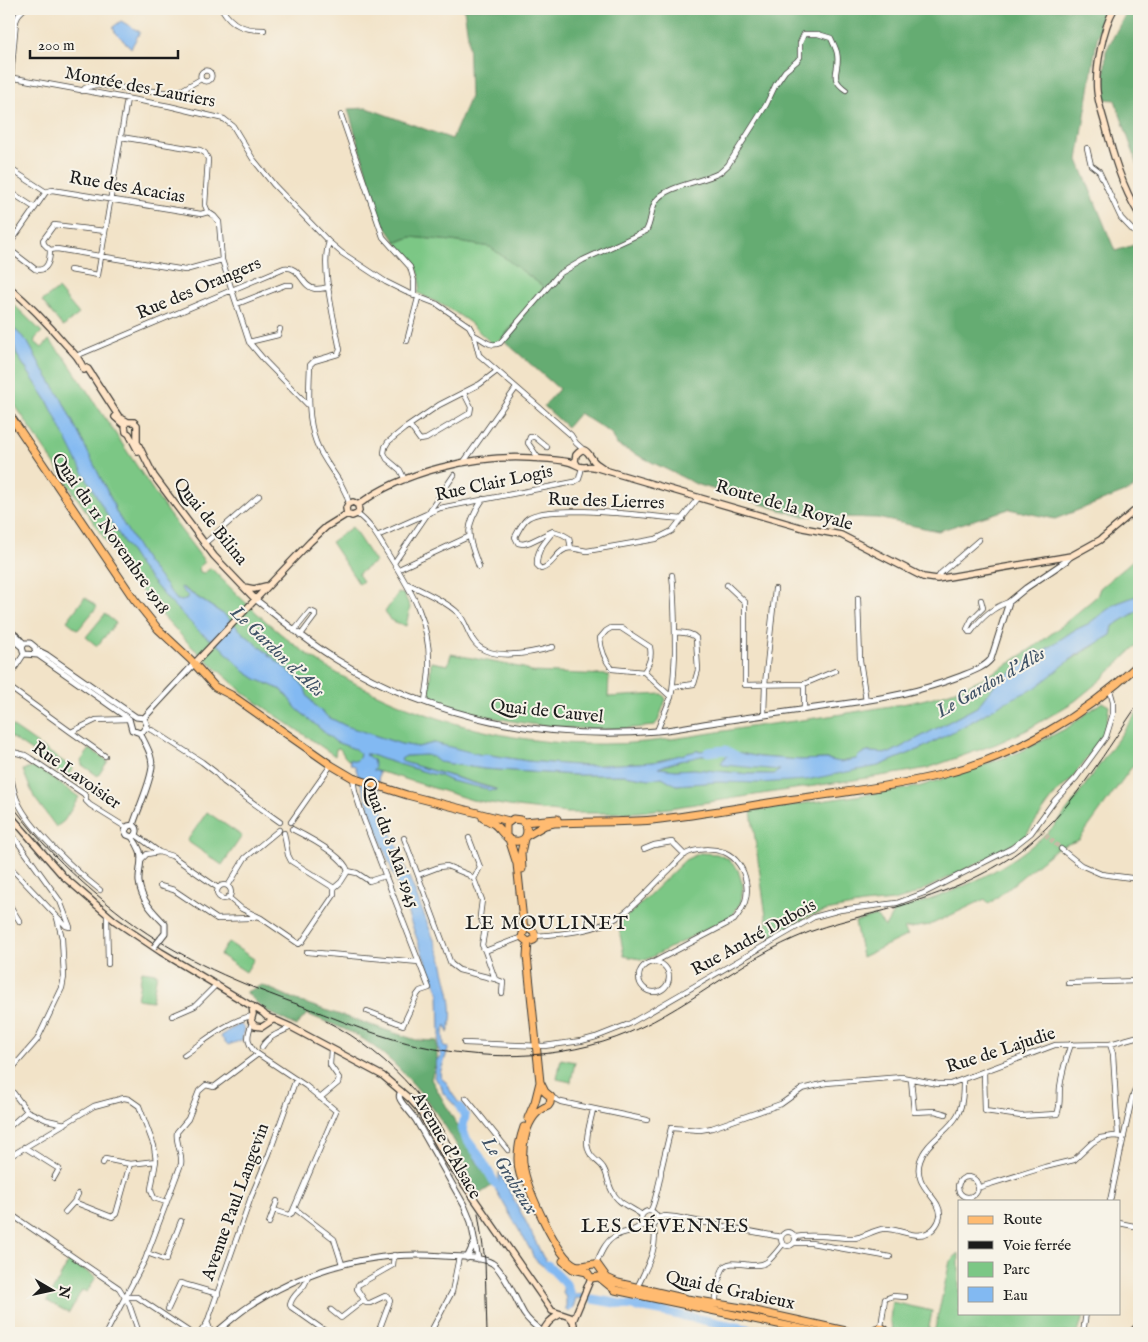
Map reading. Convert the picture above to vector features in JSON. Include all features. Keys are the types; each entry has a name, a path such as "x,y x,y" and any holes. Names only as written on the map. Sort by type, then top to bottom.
{"main road":[{"path":"1114,9 1108,19 1104,33 1097,90 1100,110 1120,174 1139,214"},
{"path":"9,287 29,304 84,367 88,369 115,412 126,424"},
{"name":"Quai du 11 Novembre 1918","path":"9,414 108,563 134,598 158,629 197,661"},
{"path":"136,423 138,427 136,432 129,434 125,430 126,424 136,423"},
{"name":"Quai de Bilina","path":"136,432 137,442 145,461"},
{"name":"Quai de Bilina","path":"129,434 133,444 154,476 204,544 244,587 254,601"},
{"path":"358,505 371,496 405,480 430,471 463,463 506,458 566,461 586,451"},
{"name":"Route de la Royale","path":"586,451 590,454 591,458 607,471"},
{"path":"576,455 582,466 591,458"},
{"name":"Route de la Royale","path":"566,461 699,497 803,528 841,535 923,577 937,579 1071,556 1100,540 1139,507"},
{"path":"347,514 346,508 349,503 353,502 358,505"},
{"path":"347,514 352,516 357,514 359,511 358,505"},
{"path":"197,661 321,532 347,514"},
{"path":"244,587 257,589 272,582"},
{"name":"Quai du 8 Mai 1945","path":"197,661 215,687 231,695 331,765 355,778"},
{"path":"472,812 494,824 516,842 545,825 654,820 876,788 939,775 992,758 1037,737 1075,715 1110,690 1139,664"},
{"path":"355,778 381,787 509,821 517,819 524,822 556,819 585,822"},
{"name":"Avenue d'Alsace","path":"9,814 63,876 107,914 154,947 252,1006 254,1019 264,1013 266,1016 291,1027 382,1076 401,1091"},
{"path":"509,821 505,828 517,864 526,935"},
{"path":"524,822 527,829 521,864 526,935 540,1082 546,1096 542,1108 536,1102"},
{"path":"526,935 534,940 535,936"},
{"path":"266,1016 266,1023"},
{"path":"254,1019 262,1026 274,1019"},
{"path":"401,1091 419,1109 446,1158 552,1311 572,1319"},
{"name":"Quai de Grabieux","path":"546,1096 535,1098 536,1102 520,1138 518,1164 521,1177 546,1235 555,1251 573,1270 593,1274 615,1290 821,1333"},
{"name":"Quai de Grabieux","path":"542,1108 536,1113 529,1126 525,1140 523,1150 526,1175 546,1225 558,1247 575,1265 613,1282 637,1288 742,1308 855,1333"},
{"path":"576,1333 572,1319 593,1274 600,1266 596,1264"},
{"path":"544,1331 552,1318 552,1311"},
{"path":"552,1318 559,1315"},
{"path":"1131,1333 1139,1325"},
{"path":"872,1333 876,1329 881,1328 885,1329 887,1333"}],"street":[{"path":"10,77 16,21 24,9"},
{"path":"222,9 234,24 246,29 264,30"},
{"path":"474,335 488,345 495,346 500,343 559,274 583,260 646,231 650,224 651,212 656,200 665,193 719,172 728,165 766,104 776,84 785,71 800,57 800,43 804,34 818,34 831,38 838,54 835,78 838,84 846,90"},
{"name":"Montée des Lauriers","path":"10,77 169,106 224,119 233,126 253,159 274,186 329,242 342,253 386,282 416,297 437,304 469,326 474,335 479,355 571,435 576,443 586,451"},
{"path":"82,91 95,85 172,93 178,92 202,79"},
{"path":"70,270 98,275 127,99"},
{"path":"340,115 383,237 410,268 416,297 407,341"},
{"path":"121,137 200,150 205,153 208,159 205,205 208,212 219,222 222,260 249,342 309,406"},
{"path":"1086,148 1091,166 1099,172 1121,218 1139,237"},
{"path":"9,168 46,192"},
{"name":"Rue des Acacias","path":"9,247 46,192 52,190 201,214 208,212"},
{"path":"9,191 35,208"},
{"path":"50,250 44,244 44,240 54,225 105,231"},
{"path":"329,242 326,260 328,287 340,350 338,354 314,361 310,365 309,406 316,442 346,492 349,503"},
{"path":"9,247 35,269 40,270 44,269 49,261 50,250"},
{"path":"50,250 58,249 185,270 222,260"},
{"name":"Rue des Orangers","path":"76,356 289,267 295,270 312,288 328,287"},
{"path":"237,304 285,284 291,285"},
{"path":"249,342 278,335 280,328"},
{"path":"405,480 400,470 388,460 384,450 388,442 439,405 480,384 497,371"},
{"path":"463,463 516,388"},
{"path":"410,426 420,440 426,440 470,413 472,407 464,393"},
{"path":"539,459 528,443 530,437 535,436 547,447"},
{"path":"576,443 576,455"},
{"name":"Rue Clair Logis","path":"377,536 440,508 574,482 579,479 582,466"},
{"path":"394,562 454,475"},
{"path":"204,544 259,496"},
{"path":"571,548 569,538 553,531 539,549 536,559 537,566 541,569 547,568 562,550 571,548 587,551 656,539 672,531 699,497"},
{"path":"479,567 468,538 470,524 475,511 483,499"},
{"name":"Rue des Lierres","path":"553,531 523,544 518,543 515,537 520,527 529,517 549,511 606,512 683,519"},
{"path":"357,514 366,520 416,599 426,633 430,668 425,702"},
{"path":"398,569 468,538"},
{"path":"937,579 941,573 979,540"},
{"path":"981,600 984,605 983,608 972,619 967,628 969,632 985,616 1009,602 1071,556"},
{"path":"657,731 673,687 676,603 672,575"},
{"path":"408,584 457,612 473,640 483,650 513,655 531,654 553,647"},
{"path":"726,585 745,602 745,685 804,684 835,672"},
{"path":"764,715 764,684 775,589"},
{"path":"858,598 860,660 866,701"},
{"name":"Quai de Cauvel","path":"254,601 300,636 353,670 425,702 492,721 532,728 602,733 657,731 866,701 922,690 974,671 987,664 992,656 1009,602"},
{"path":"294,631 310,611 315,613 315,616 300,636"},
{"path":"644,672 649,664 651,653 647,644 621,628 612,628 603,634 600,638 601,647 612,669 644,672 671,696"},
{"path":"9,630 17,636 23,646 22,651 24,654 9,677"},
{"path":"673,687 694,684 698,670 696,638 694,635 675,632"},
{"path":"9,644 11,637 23,646"},
{"path":"23,646 30,643 35,649 47,655 136,716 144,718"},
{"path":"32,655 35,649"},
{"path":"24,654 38,655 130,721 132,730 140,733 152,765 149,778 130,827"},
{"path":"144,718 197,661"},
{"path":"804,684 804,710"},
{"path":"9,687 105,756"},
{"name":"Rue André Dubois","path":"464,1043 536,1046 581,1041 629,1024 814,917 840,910 897,903 924,893 1012,848 1031,833 1055,800 1076,778 1106,737 1113,714 1113,701 1110,690"},
{"path":"71,732 96,720 130,721 136,716"},
{"path":"144,718 146,728"},
{"path":"140,733 146,728"},
{"path":"146,728 154,731 202,762 224,782 280,822"},
{"name":"Rue Lavoisier","path":"9,751 30,758 84,794 86,801 90,805 137,829 134,836"},
{"path":"280,822 287,820 331,765"},
{"path":"9,768 18,802 28,818 56,850 100,890"},
{"name":"Quai du 8 Mai 1945","path":"355,778 355,792 364,820 429,988 420,991 417,995 403,1025 367,1010"},
{"path":"287,820 292,829 309,838 344,862 348,870 369,881 385,876"},
{"path":"280,822 278,825 291,861 334,888"},
{"name":"Rue Lavoisier","path":"130,827 126,834 128,836 134,836 159,852 172,856 218,888"},
{"path":"228,886 245,858 282,832 289,832 292,829"},
{"path":"9,830 60,901 70,926 66,926 9,866"},
{"path":"134,836 140,851 139,882 141,892 151,910 165,924 165,933 154,947"},
{"path":"404,838 451,964 454,968 504,982 502,993"},
{"path":"469,838 480,867 474,878"},
{"path":"644,849 672,842 685,855"},
{"path":"535,936 590,929 623,914 685,855 702,849 715,849 735,859 744,873 746,882 747,897 743,909 734,920 654,962 645,964 639,972 640,982 646,990 651,992 664,987 668,978 663,965 654,962"},
{"path":"1061,850 1081,864 1101,874 1139,879"},
{"path":"141,860 147,854 159,852"},
{"path":"418,875 439,866 447,866 474,878 482,900 480,916 485,928 482,945 496,979"},
{"path":"228,897 242,909 257,916 300,943 334,895 334,888 341,882 348,870"},
{"path":"224,885 228,886 231,892 228,897 224,899 219,897 217,893 218,888 224,885"},
{"path":"160,886 174,890 217,919 257,916"},
{"path":"9,904 20,922"},
{"path":"107,914 108,964"},
{"path":"9,1072 37,1040 62,988 64,976 62,938 57,917"},
{"path":"485,951 526,935"},
{"path":"306,952 419,962"},
{"path":"1068,983 1139,982"},
{"path":"172,1016 195,1006 217,984"},
{"path":"184,1055 226,1027 245,1018 254,1019 247,1037 248,1042 256,1053 306,1086 336,1111 292,1213 289,1215 274,1210"},
{"path":"262,1047 270,1037 291,1027"},
{"name":"Rue de Lajudie","path":"652,1210 658,1180 662,1174 661,1170 671,1128 700,1130 712,1128 781,1104 802,1089 826,1083 902,1076 938,1084 950,1084 1055,1045 1110,1044 1139,1036"},
{"path":"984,1072 985,1111 1021,1116 1057,1114 1064,1065 1071,1044"},
{"path":"1110,1044 1113,1054 1118,1136"},
{"path":"320,1098 338,1083 339,1078 330,1065 331,1049"},
{"path":"106,1333 148,1253 182,1157 176,1140 177,1132 188,1120 199,1091 206,1085 214,1087 256,1053"},
{"name":"Avenue Paul Langevin","path":"203,1332 208,1323 251,1197 296,1079"},
{"path":"911,1079 914,1112 935,1111 946,1114"},
{"path":"796,1237 809,1234 851,1238 865,1236 881,1229 920,1235 929,1233 938,1225 940,1214 938,1206 925,1190 919,1176 920,1162 926,1149 958,1114 962,1100 964,1080"},
{"path":"1110,1200 1132,1098 1139,1080"},
{"path":"9,1087 27,1111 47,1120 66,1124"},
{"name":"Avenue d'Alsace","path":"401,1091 400,1100 417,1122 472,1222 478,1259"},
{"path":"546,1096 561,1102 647,1120"},
{"path":"9,1157 102,1104 124,1098 134,1101 139,1106 154,1146 156,1161 152,1193 154,1198 166,1202"},
{"path":"466,1098 508,1150"},
{"path":"593,1109 588,1150 591,1156 605,1170 610,1189 615,1197 624,1205 642,1215"},
{"path":"9,1127 27,1111"},
{"path":"978,1188 974,1180 968,1178 962,1180 958,1189 961,1194 970,1197 975,1194 978,1188 1074,1160 1100,1138 1124,1137"},
{"path":"24,1147 59,1169 54,1178"},
{"path":"104,1163 105,1159 130,1164 156,1161"},
{"path":"74,1202 112,1217 116,1214 130,1164"},
{"path":"65,1212 78,1194"},
{"path":"269,1223 277,1202"},
{"path":"294,1208 334,1239 342,1264"},
{"path":"652,1210 658,1218 657,1223 648,1227 641,1220 642,1215 646,1211 652,1210"},
{"path":"9,1213 119,1288 133,1314 140,1333"},
{"path":"658,1218 664,1216 675,1217 781,1236"},
{"path":"148,1253 166,1260 181,1221"},
{"path":"1120,1223 1139,1227"},
{"path":"596,1264 612,1238 631,1232 643,1224"},
{"path":"637,1288 651,1260 655,1231 653,1226"},
{"path":"781,1236 784,1232 789,1231 796,1237"},
{"path":"781,1236 783,1244"},
{"path":"794,1243 796,1237"},
{"path":"467,1258 474,1242"},
{"path":"783,1244 789,1246 794,1243 811,1243 890,1257"},
{"path":"715,1304 722,1269 727,1264 754,1266 766,1262 783,1244"},
{"path":"208,1323 209,1330 213,1333 253,1303 308,1275 342,1264 394,1255 427,1254 491,1262 496,1266 525,1314 536,1326 544,1331"},
{"path":"378,1333 390,1301 385,1296 370,1304 366,1303 357,1289 358,1285 393,1265 394,1255"},
{"path":"430,1333 452,1292 460,1257"},
{"path":"308,1275 304,1287 296,1294 290,1307 326,1333"},
{"path":"168,1309 180,1283 218,1294"},
{"path":"881,1328 885,1299 893,1296 905,1297"},
{"path":"124,1297 137,1297 191,1333"},
{"path":"331,1310 341,1318 364,1300"},
{"path":"1082,1333 1086,1314"}],"green space":[{"path":"464,9 1107,9 1097,39 1078,160 1115,251 1137,244 1139,246 1139,472 1133,489 1055,519 1009,509 938,531 877,518 800,516 696,484 617,445 612,434 579,413 567,427 544,406 559,389 502,339 544,287 490,247 411,237 396,242 377,214 348,109 367,108 452,139 470,97 468,36"},
{"path":"1128,9 1139,9 1139,169 1115,100 1103,99 1106,51"},
{"path":"411,237 491,247 544,287 498,343 491,343 469,322 450,309 418,293 420,278 418,271 411,259 396,243"},
{"path":"58,289 79,314 63,327 42,301"},
{"path":"9,300 42,332 35,339 35,342 42,348 49,340 66,359 168,513 205,562 199,567 200,572 204,573 211,568 265,620 309,656 325,666 389,700 459,724 532,740 604,744 684,737 903,704 951,692 979,680 1015,660 1049,636 1097,596 1100,588 1132,561 1139,552 1139,595 1115,604 1088,624 1073,631 997,682 977,707 890,753 868,752 861,754 856,759 840,762 826,759 800,760 760,757 730,751 761,768 781,770 774,774 749,774 657,768 716,750 696,751 654,762 587,766 527,761 485,754 482,756 434,743 418,747 401,744 346,726 328,717 316,707 307,695 305,688 283,666 243,633 226,616 182,587 188,596 182,601 177,600 146,561 116,512 61,398 27,341 9,324"},
{"path":"9,338 14,344 17,355 48,402 111,522 140,567 169,601 200,632 221,647 244,671 256,679 282,690 297,709 336,742 355,749 360,754 356,761 348,760 339,748 336,749 335,756 245,694 192,647 149,601 126,571 9,396"},
{"path":"352,527 375,562 358,574 363,581 359,584 331,542"},
{"path":"398,593 404,594 410,607 406,626 390,620 385,612"},
{"path":"85,597 97,607 78,630 67,621"},
{"path":"1139,610 1139,643 1102,679 1075,701 1027,730 996,744 928,768 638,812 566,813 472,800 373,770 373,760 364,754 438,775 451,781 496,789 403,762 401,759 406,756 426,755 440,762 484,769 576,775 624,775 650,779 662,777 676,785 844,772 878,766 920,749 971,722 1111,635 1113,626"},
{"path":"105,614 116,623 97,646 86,637"},
{"path":"451,654 524,668 531,672 609,675 608,697 662,694 666,699 658,721 654,726 598,729 570,728 542,726 486,716 432,701 429,698 431,662 448,665"},
{"path":"1102,702 1109,706 1106,728 1102,737 1071,780 1056,793 1025,836 1003,851 911,896 894,901 863,904 826,911 809,916 769,937 751,811 918,787 1020,752 1067,728"},
{"path":"1139,710 1139,757 1079,840 1057,848 989,904 985,899 930,925 904,929 908,935 862,957 855,922 876,916 885,927 894,911 976,881 995,871 1031,846 1065,814"},
{"path":"9,724 38,744 33,752 9,736"},
{"path":"40,746 73,768 66,778 34,755"},
{"path":"90,749 108,761 98,776 82,765 81,761"},
{"path":"36,767 79,797 64,821 56,827 34,797 23,770"},
{"path":"207,812 242,836 222,865 187,841"},
{"path":"700,853 717,854 728,859 738,870 743,886 741,902 732,916 646,960 624,956 618,923 685,860"},
{"path":"228,942 254,959 246,972 220,955"},
{"path":"142,971 157,973 152,1001 137,999"},
{"path":"262,985 301,1002 416,1040 437,1041 437,1059 431,1079 462,1131 477,1162 493,1185 478,1195 459,1150 440,1119 415,1086 386,1056 356,1035 307,1014 296,1026 263,1009 246,992"},
{"path":"561,1059 575,1062 571,1082 557,1079"},
{"path":"958,1254 958,1314 1084,1314 1078,1333 934,1333 950,1261"},
{"path":"69,1261 96,1277 87,1292 82,1290 69,1313 47,1301"},
{"path":"892,1302 932,1311 928,1333 909,1333 893,1330 890,1320"}],"water":[{"path":"121,21 140,32 131,48 115,32 113,27"},
{"path":"9,324 27,341 61,398 116,512 146,561 177,600 182,601 188,596 181,587 226,616 243,633 297,678 316,707 328,717 346,726 401,744 418,747 434,743 482,755 587,766 654,762 696,751 718,750 658,768 749,774 774,774 780,770 723,765 721,763 725,757 730,755 729,751 760,757 800,760 826,759 840,762 856,759 861,754 868,752 890,753 977,707 997,682 1073,631 1088,624 1115,604 1139,595 1139,610 1113,626 1111,635 1075,656 1035,688 1003,703 920,749 878,766 806,780 676,785 662,777 650,779 624,775 576,775 484,769 439,762 433,757 426,755 406,756 401,759 403,762 497,790 489,791 365,754 373,760 375,768 373,770 379,772 378,785 382,809 442,960 450,996 451,1015 448,1033 446,1025 443,1033 444,1046 449,1047 440,1073 441,1078 447,1083 464,1110 465,1116 443,1093 441,1085 434,1078 437,1059 441,1057 438,1047 440,1034 439,992 424,958 355,766 351,765 349,759 356,761 360,754 355,749 336,742 297,709 282,690 256,679 244,671 221,647 200,632 169,601 140,567 111,522 78,463 48,402 17,355 14,344 9,338"},
{"path":"239,1024 244,1027 242,1040 228,1045 220,1036"},
{"path":"499,1172 543,1257 556,1273 540,1264 532,1255 493,1185 490,1175 499,1183"},
{"path":"567,1284 570,1287 571,1293 593,1296 605,1301 605,1303 576,1298 573,1308 569,1312 566,1310 566,1298 563,1293 563,1288"}],"waterway":[{"name":"Le Gardon d'Alès","path":"708,752 725,750 738,757"},
{"name":"Le Grabieux","path":"460,1107 465,1116 462,1131 496,1185"},
{"name":"Le Grabieux","path":"548,1265 566,1284 570,1294"},
{"name":"Le Grabieux","path":"592,1299 767,1333"}],"tunnel":[{"path":"1036,826 1061,849"}],"railway":[{"path":"9,802 53,853 105,901 148,934 213,970 351,1025 407,1043 463,1053 519,1056 575,1049 629,1033 677,1008 770,950 795,938 840,922 932,896 993,868 1007,860 1048,826 1090,775 1139,703"},
{"path":"326,1021 373,1051 414,1090 446,1136 470,1187"},
{"path":"478,1213 485,1260 487,1333"}],"district":[{"name":"LE MOULINET","path":"547,923"},
{"name":"LES CÉVENNES","path":"665,1226"}]}
